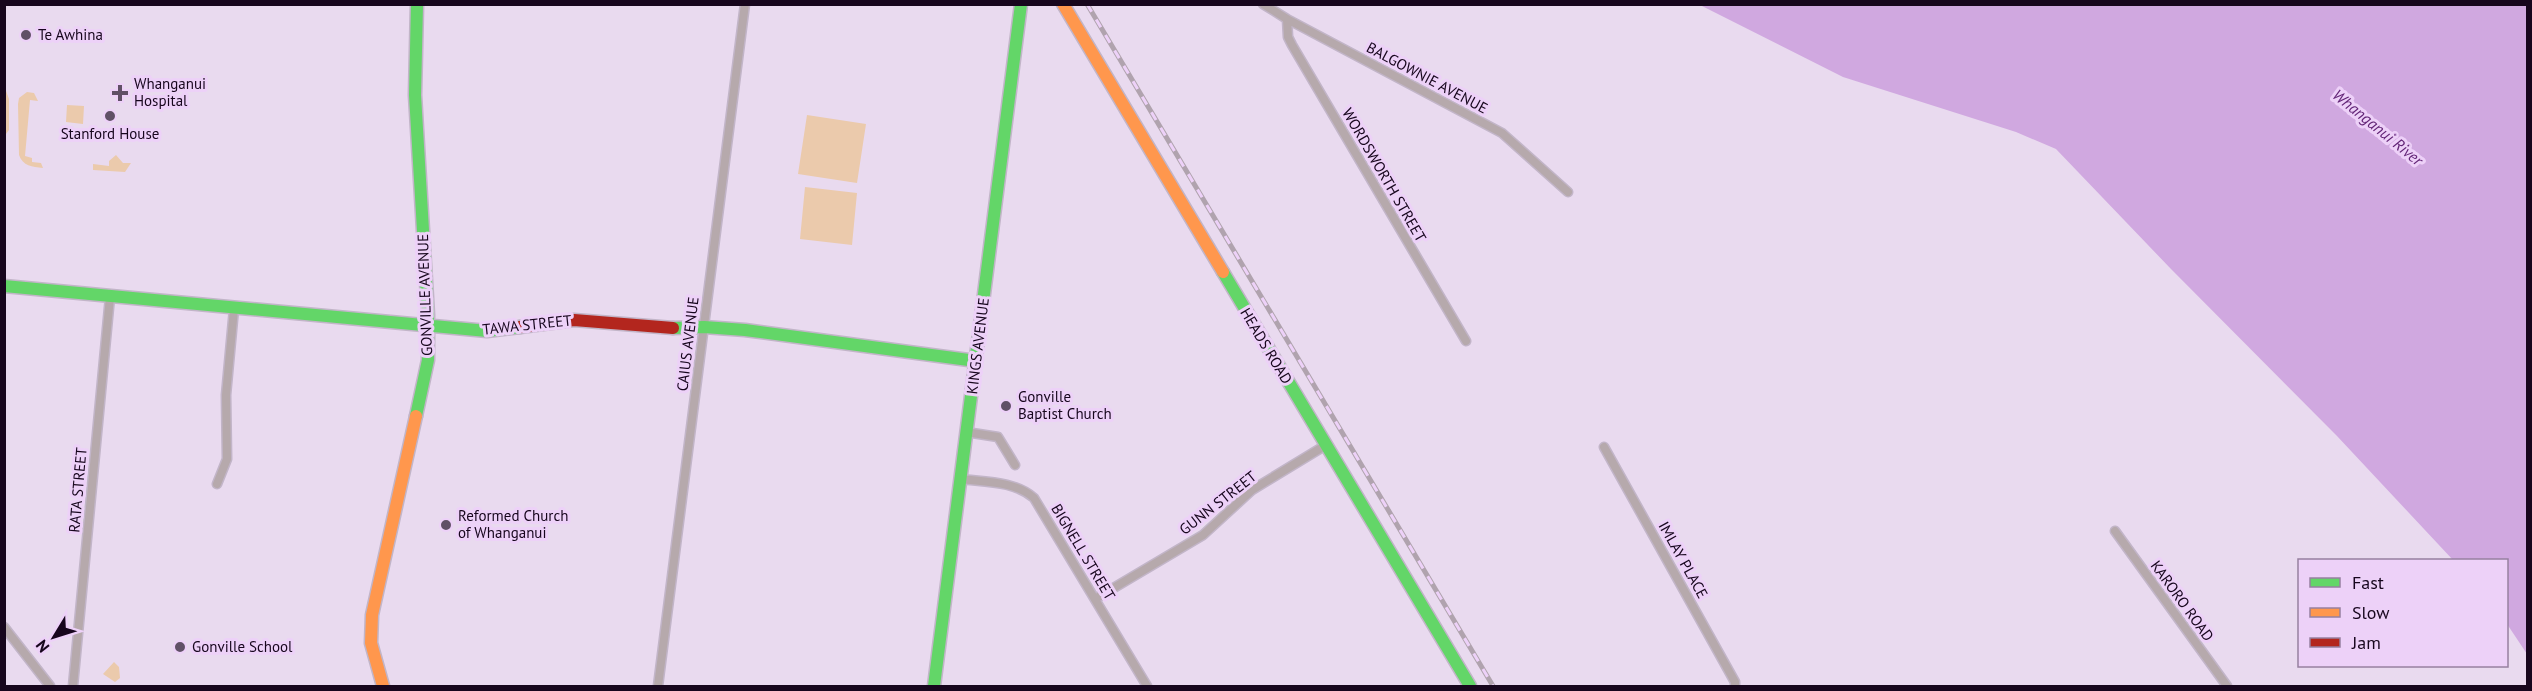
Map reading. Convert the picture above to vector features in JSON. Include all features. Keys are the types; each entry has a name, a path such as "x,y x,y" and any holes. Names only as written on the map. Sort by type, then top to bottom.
{"street":[{"name":"GONVILLE AVENUE","path":"383,687 373,654 370,634 425,381 428,327 415,94 417,4"},
{"name":"CAIUS AVENUE","path":"658,687 745,4"},
{"name":"KINGS AVENUE","path":"934,687 1021,4"},
{"name":"HEADS ROAD","path":"1063,4 1470,687"},
{"name":"BALGOWNIE AVENUE","path":"1263,4 1287,20 1502,133 1568,192"},
{"name":"WORDSWORTH STREET","path":"1287,20 1288,37 1466,341"},
{"name":"TAWA STREET","path":"4,286 487,331 574,320 662,329 704,327 745,330 976,361"},
{"name":"RATA STREET","path":"73,687 110,297"},
{"path":"217,484 227,459 226,394 234,309"},
{"path":"966,432 998,437 1015,465"},
{"name":"GUNN STREET","path":"1095,599 1203,535 1252,490 1326,445"},
{"name":"IMLAY PLACE","path":"1604,447 1735,682 1735,687"},
{"name":"BIGNELL STREET","path":"960,479 1013,486 1023,489 1034,498 1147,687"},
{"name":"KARORO ROAD","path":"2115,531 2227,687"},
{"path":"4,627 50,687"}],"shaded area":[{"path":"5,88 9,99 9,130 6,134"},
{"path":"27,92 34,93 38,101 30,100 25,156 32,158 32,162 41,163 43,168 25,164 19,155 18,104 19,98"},
{"path":"67,105 84,106 83,124 66,122"},
{"path":"807,115 866,124 857,183 798,174"},
{"path":"116,155 123,163 131,163 125,172 93,170 93,164 109,166 109,161"},
{"path":"805,187 857,193 852,245 800,239"},
{"path":"114,662 119,667 120,678 115,682 103,674"}],"water":[{"name":"Whanganui River","path":"1700,5 2527,5 2527,654 2508,626 2508,559 2452,559 2337,436 2056,149 2016,132 1843,77"}],"railway":[{"path":"1087,4 1493,686"}],"traffic: fast":[{"path":"416,416 428,360 428,315 415,95 417,4"},
{"path":"934,686 1021,4"},
{"path":"1223,272 1470,686"},
{"path":"4,286 487,331 520,327"},
{"path":"673,328 704,327 745,330 976,361"}],"traffic: slow":[{"path":"1063,4 1223,272"},
{"path":"383,686 371,643 372,615 416,416"}],"traffic: jam":[{"path":"520,327 574,320 673,328"}],"place":[{"name":"Te Awhina","path":"26,35"},
{"name":"Whanganui Hospital","path":"120,93"},
{"name":"Stanford House","path":"110,116"},
{"name":"Gonville Baptist Church","path":"1006,406"},
{"name":"Reformed Church of Whanganui","path":"446,525"},
{"name":"Gonville School","path":"180,647"}]}
